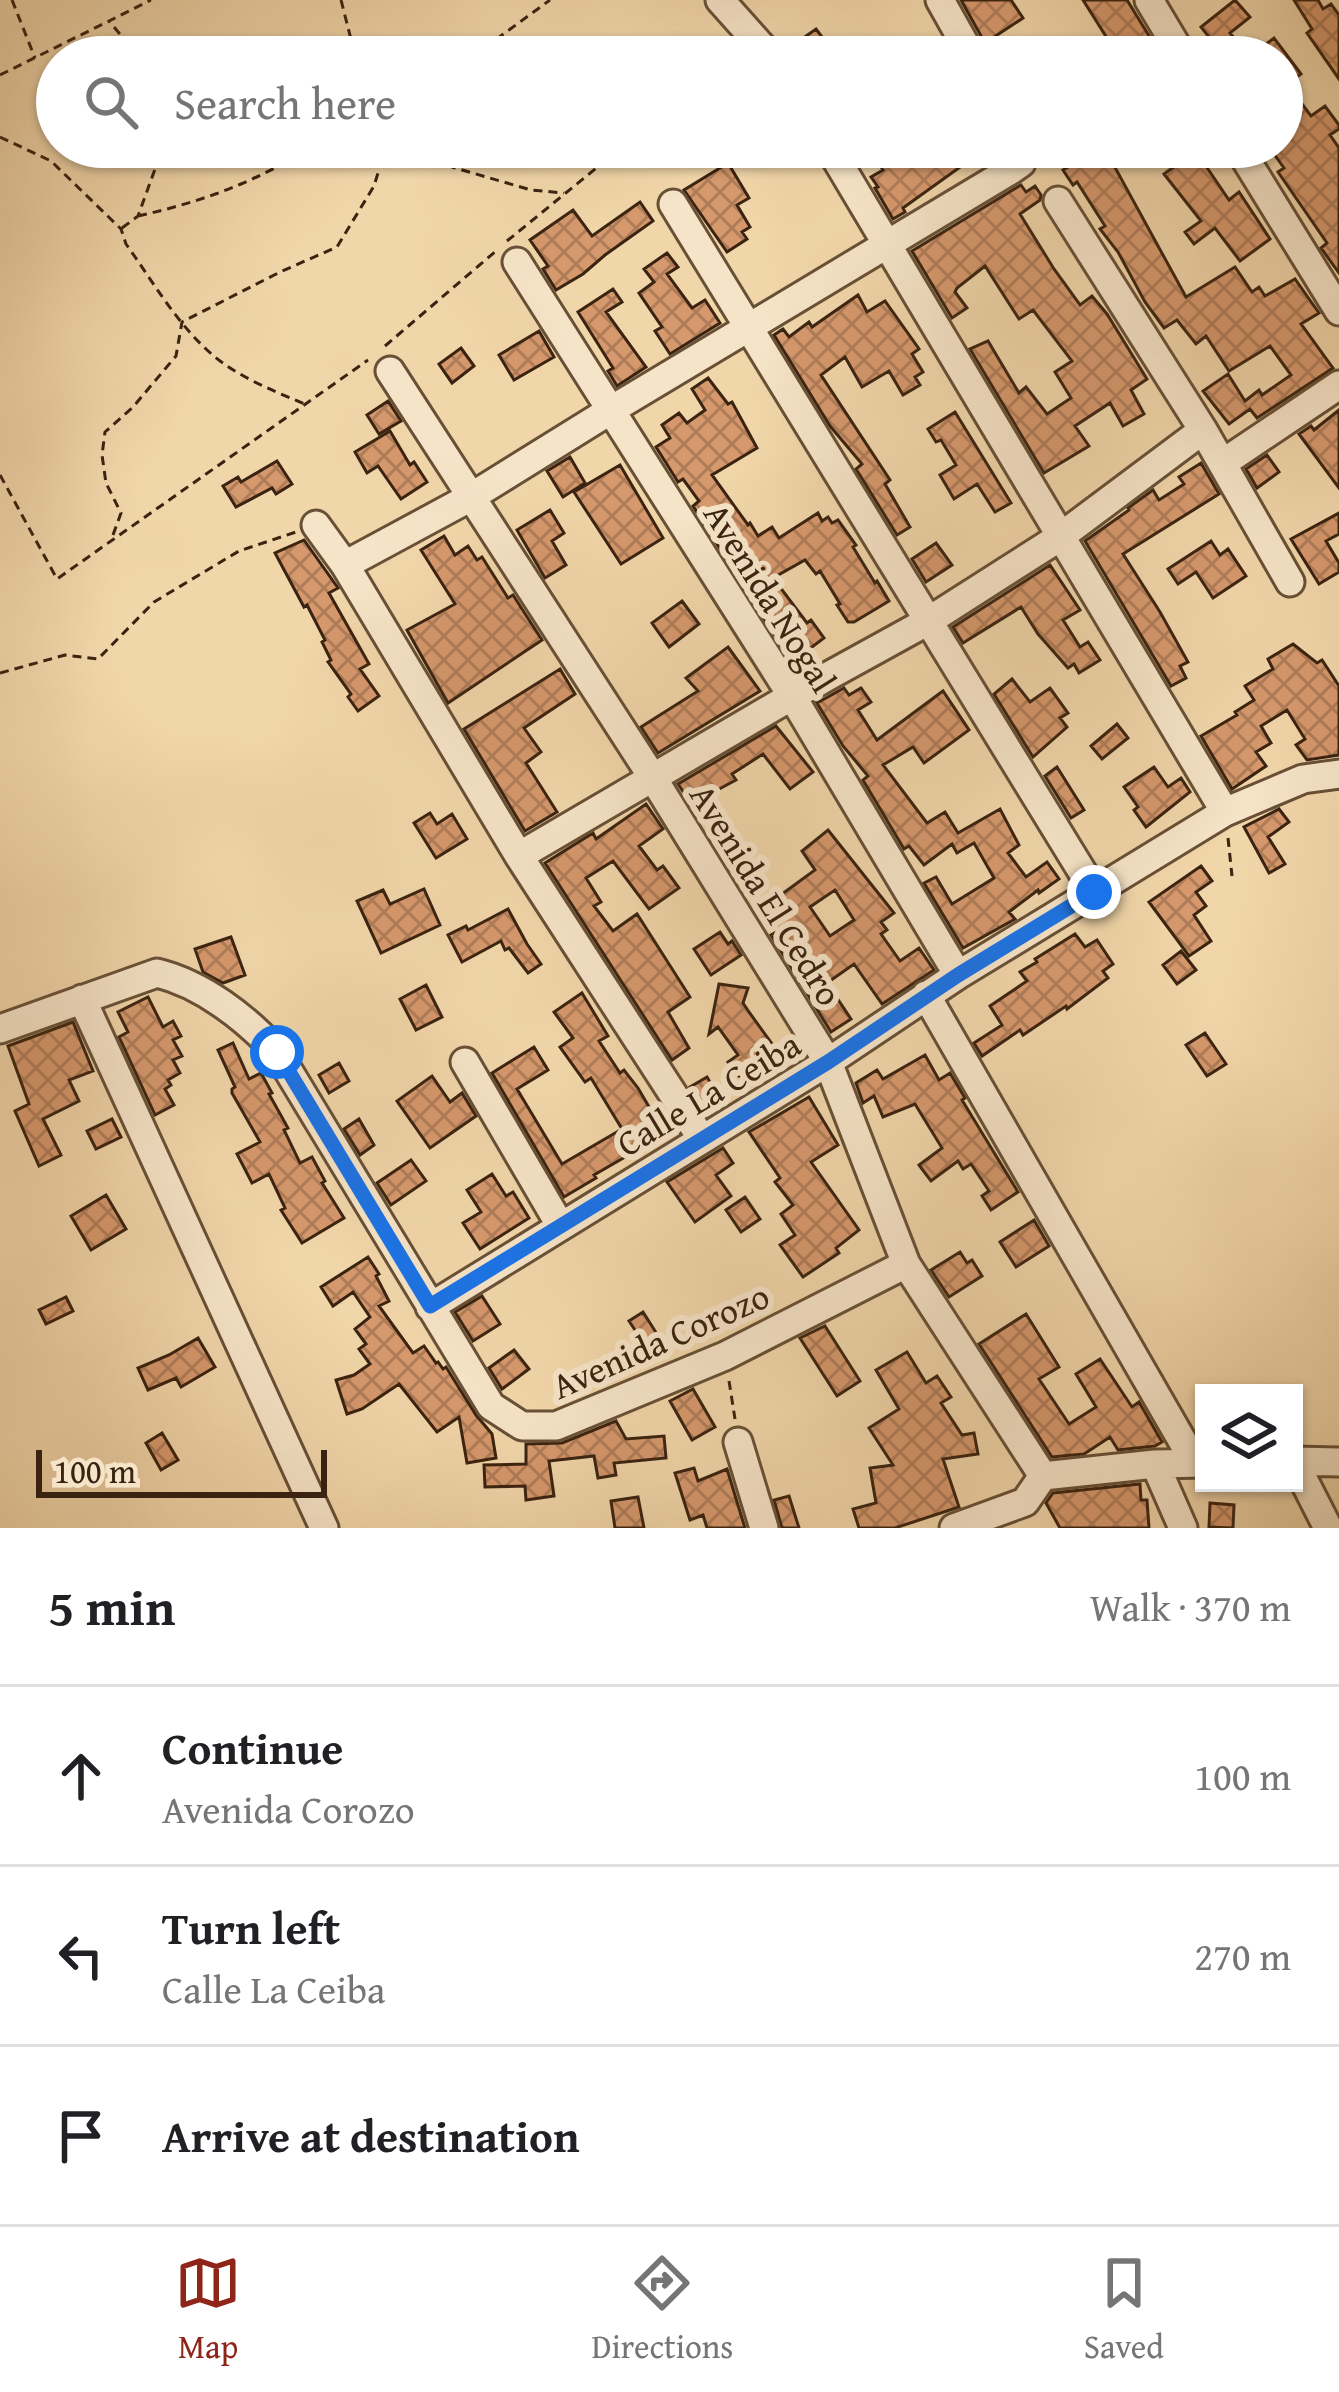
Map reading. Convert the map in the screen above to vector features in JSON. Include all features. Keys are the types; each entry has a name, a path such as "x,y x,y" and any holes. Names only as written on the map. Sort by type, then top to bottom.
{"street":[{"path":"720,0 753,36"},
{"path":"940,0 960,36"},
{"path":"1148,0 1171,36"},
{"path":"842,168 1225,812"},
{"path":"345,565 471,496 1014,168"},
{"path":"1251,168 1339,311"},
{"path":"1058,201 1203,430 1290,582"},
{"path":"673,204 1094,892"},
{"name":"Avenida Nogal","path":"517,262 792,696 958,975"},
{"name":"Avenida El Cedro","path":"382,358 653,778 828,1062 907,1264 1043,1476"},
{"path":"1223,463 1339,386"},
{"path":"519,856 930,620 1060,537 1203,430"},
{"path":"316,525 345,565 519,856 702,1139"},
{"name":"Calle La Ceiba","path":"430,1306 1225,812 1303,779 1339,774"},
{"name":"Avenida Corozo","path":"82,1000 157,974 181,980 255,1028 277,1052 491,1406 523,1426 556,1426 725,1356 907,1264"},
{"path":"926,995 1195,1456"},
{"path":"0,1029 82,1000 324,1528"},
{"path":"465,1062 560,1225"},
{"path":"738,1442 764,1528"},
{"path":"1303,1461 1339,1462"},
{"path":"954,1528 1025,1502 1043,1476 1195,1463"},
{"path":"1155,1464 1183,1528"},
{"path":"1303,1479 1328,1528"},
{"path":"1025,1502 1037,1528"}],"path":[{"path":"0,75 35,58 12,0"},
{"path":"79,36 151,0"},
{"path":"340,0 349,36"},
{"path":"501,36 550,0"},
{"path":"109,21 122,36"},
{"path":"0,137 36,153"},
{"path":"59,168 121,230 182,322 209,352 260,386 306,404"},
{"path":"138,216 155,168"},
{"path":"121,230 138,216 178,207 274,168"},
{"path":"182,322 338,248 380,168"},
{"path":"455,168 531,190 566,193"},
{"path":"0,475 57,579 306,404 382,358 596,168"},
{"path":"112,540 121,512 106,483 105,432 176,356 182,322"},
{"path":"0,674 64,655 98,659 154,602 239,551 316,525"},
{"path":"1225,812 1232,876"},
{"path":"725,1356 738,1442"}],"building":[{"path":"961,0 1011,0 1023,18 996,36 981,36"},
{"path":"1083,0 1127,0 1149,36 1106,36"},
{"path":"1235,0 1250,17 1230,33 1232,36 1208,36 1201,27"},
{"path":"1294,0 1318,0 1323,9 1331,4 1339,15 1339,79 1307,33 1312,29"},
{"path":"1303,105 1311,116 1325,106 1339,125 1330,135 1339,148 1339,273 1321,248 1327,243 1278,172 1303,168"},
{"path":"720,168 731,168 749,198 737,205 750,227 742,232 747,239 727,252 684,190"},
{"path":"959,168 893,219 871,177 883,170"},
{"path":"1115,168 1186,297 1235,267 1252,292 1259,287 1265,296 1295,279 1319,313 1301,324 1333,368 1257,418 1250,409 1229,424 1203,391 1228,374 1245,401 1291,375 1270,346 1229,371 1206,336 1196,344 1177,320 1164,328 1100,229 1105,226 1077,182 1073,185 1063,170"},
{"path":"1172,168 1207,168 1229,200 1239,192 1270,239 1240,261 1215,228 1194,244 1185,232 1201,221 1164,174"},
{"path":"1021,185 1026,192 1035,186 1041,195 1020,214 1054,269 1080,305 1092,296 1147,379 1131,390 1144,414 1123,426 1110,403 1075,426 1089,446 1044,473 970,349 988,341 1019,393 1026,387 1047,414 1071,398 1055,372 1072,361 1033,310 1019,319 985,266 957,288 967,308 952,318 912,251"},
{"path":"640,202 653,221 556,290 543,269 548,266 530,240 573,210 592,236"},
{"path":"667,253 678,267 667,274 692,308 705,300 720,323 670,354 655,331 662,327 639,293 654,282 644,269"},
{"path":"613,289 622,302 606,312 646,367 617,386 608,371 613,368 578,312"},
{"path":"858,295 867,312 885,301 919,349 912,354 923,372 915,377 920,385 903,395 889,371 862,387 845,357 821,375 890,480 885,484 910,527 897,535 856,469 862,464 830,426 774,335 783,329 789,337 809,322 812,327"},
{"path":"539,331 554,357 514,380 499,355"},
{"path":"461,348 474,366 452,383 439,364"},
{"path":"708,378 728,404 732,402 757,448 712,475 748,525 758,536 772,527 779,538 818,513 822,521 828,517 832,523 838,520 889,601 848,622 820,571 816,574 805,560 773,578 824,638 792,662 756,606 766,599 750,572 739,579 693,506 699,501 683,479 678,482 656,447 670,438 662,425 679,413 687,423 705,410 692,389"},
{"path":"388,401 401,421 379,434 367,415"},
{"path":"1339,410 1339,488 1299,434 1311,426 1314,430"},
{"path":"955,412 1011,503 995,512 977,484 954,499 940,475 956,465 928,429"},
{"path":"390,431 410,465 414,462 427,482 401,499 378,466 367,473 355,452"},
{"path":"1267,455 1279,472 1257,488 1246,469"},
{"path":"570,457 585,483 563,497 547,471"},
{"path":"277,461 292,484 276,494 272,488 236,507 223,486 238,477 241,482"},
{"path":"1201,463 1219,494 1123,554 1188,662 1180,666 1186,678 1171,686 1085,541 1153,490 1159,500 1184,484 1179,477"},
{"path":"620,465 663,538 621,564 574,492"},
{"path":"550,510 564,533 552,541 566,565 545,578 517,530"},
{"path":"1339,513 1339,534 1326,541 1339,572 1319,584 1291,539"},
{"path":"444,536 455,555 468,546 477,560 482,557 542,640 448,703 407,630 455,604 421,550"},
{"path":"304,540 338,588 329,593 369,664 360,669 379,696 358,711 328,662 325,640 307,605 304,607 275,553"},
{"path":"1211,541 1220,555 1228,549 1246,576 1213,598 1196,572 1178,584 1168,569"},
{"path":"936,543 952,565 926,582 912,559"},
{"path":"1050,565 1080,610 1063,620 1080,647 1088,642 1100,660 1079,673 1074,664 1068,668 1021,607 963,643 953,627"},
{"path":"682,601 699,624 669,647 652,623"},
{"path":"1293,644 1317,663 1322,660 1339,686 1339,755 1307,760 1296,745 1305,739 1287,710 1261,726 1271,743 1256,752 1266,766 1232,789 1201,736 1254,700 1245,686 1273,669 1268,659"},
{"path":"728,647 760,691 658,753 641,727 698,691 686,678"},
{"path":"560,669 575,694 524,728 541,752 526,763 557,812 525,831 464,729"},
{"path":"1012,679 1030,702 1050,688 1068,713 1060,718 1067,727 1033,757 994,694"},
{"path":"844,688 849,695 861,688 871,702 858,710 877,740 943,691 969,730 924,763 913,747 883,765 927,823 945,812 958,833 1000,809 1019,845 1008,853 1026,877 1047,862 1059,879 1009,912 1015,919 963,948 924,883 936,877 952,904 994,878 974,843 957,853 952,844 924,865 909,846 904,849 863,780 868,776 817,703"},
{"path":"1117,724 1128,738 1102,759 1091,746"},
{"path":"776,726 813,772 790,789 763,754 732,774 736,780 708,795 719,810 704,822 678,784"},
{"path":"1057,767 1084,810 1071,818 1045,776"},
{"path":"1154,767 1168,787 1181,778 1190,792 1146,827 1124,787"},
{"path":"646,804 663,829 639,846 679,888 649,909 613,861 586,878 601,902 594,906 613,931 637,914 690,997 668,1012 689,1048 672,1060 545,863 593,833 596,839"},
{"path":"1279,809 1289,822 1268,837 1285,864 1269,873 1244,827"},
{"path":"430,813 437,824 452,814 467,839 436,858 414,823"},
{"path":"828,830 894,913 881,922 887,930 881,934 900,961 919,948 934,970 882,1004 854,964 827,983 851,1019 831,1032 760,910 815,870 802,851","holes":["835,890 854,920 830,936 810,907"]},
{"path":"1201,866 1212,881 1196,892 1206,906 1194,915 1211,941 1189,956 1149,902"},
{"path":"424,889 440,925 381,953 357,901 383,890 390,904"},
{"path":"508,909 541,964 528,973 501,941 462,962 448,935"},
{"path":"720,932 741,955 711,975 694,949"},
{"path":"1075,934 1085,947 1097,940 1113,964 1103,971 1108,978 1067,1009 1023,1035 1020,1030 982,1056 974,1043 1002,1025 990,1006 1027,981 1020,972 1035,959"},
{"path":"231,937 245,975 223,983 203,972 195,949"},
{"path":"1181,951 1196,970 1177,984 1163,965"},
{"path":"719,984 748,988 743,1003 775,1048 783,1043 793,1058 751,1085 728,1062 738,1055 718,1027 709,1034"},
{"path":"426,985 442,1017 416,1030 400,999"},
{"path":"582,993 608,1036 599,1041 620,1073 624,1070 638,1088 665,1134 564,1197 492,1073 534,1047 548,1070 517,1089 562,1164 622,1129 591,1078 585,1082 560,1047 573,1038 554,1012"},
{"path":"148,997 163,1027 173,1021 181,1036 173,1040 182,1056 173,1060 180,1073 168,1080 171,1085 165,1089 174,1105 155,1115 119,1037 128,1032 118,1012"},
{"path":"73,1022 93,1071 69,1080 79,1101 43,1119 61,1155 39,1166 15,1111 29,1104 8,1046"},
{"path":"1205,1033 1226,1064 1207,1076 1186,1045"},
{"path":"233,1043 249,1079 261,1073 300,1163 312,1157 344,1218 302,1243 281,1210 285,1208 269,1174 252,1183 237,1154 260,1142 232,1093 235,1087 218,1050"},
{"path":"925,1055 939,1080 950,1073 1018,1192 991,1210 982,1196 989,1191 971,1164 963,1169 958,1161 931,1181 919,1165 942,1148 915,1104 883,1117 874,1096 863,1103 856,1083 877,1070 883,1079"},
{"path":"339,1063 349,1081 329,1093 319,1075"},
{"path":"432,1076 450,1102 462,1093 476,1116 430,1148 397,1101"},
{"path":"707,1077 721,1101 705,1111 690,1087"},
{"path":"809,1097 838,1145 811,1162 859,1230 836,1248 839,1253 803,1277 780,1245 795,1235 781,1214 793,1205 749,1132"},
{"path":"112,1119 121,1137 96,1149 87,1131"},
{"path":"359,1119 374,1145 360,1155 344,1129"},
{"path":"723,1148 733,1163 716,1175 731,1196 695,1222 667,1182"},
{"path":"411,1160 426,1181 391,1205 377,1183"},
{"path":"492,1174 506,1196 513,1192 529,1218 480,1249 463,1223 481,1212 467,1190"},
{"path":"106,1195 126,1229 91,1250 71,1216"},
{"path":"745,1197 760,1219 741,1232 726,1210"},
{"path":"1034,1220 1049,1246 1016,1267 1000,1242"},
{"path":"960,1252 982,1276 949,1297 931,1270"},
{"path":"368,1257 389,1301 379,1306 413,1353 424,1346 436,1363 446,1367 492,1434 496,1458 467,1463 459,1417 437,1432 399,1384 347,1414 336,1380 370,1364 359,1349 366,1344 355,1329 370,1317 353,1292 333,1306 321,1287"},
{"path":"482,1296 500,1324 473,1341 455,1312"},
{"path":"66,1297 73,1311 46,1324 39,1310"},
{"path":"643,1312 664,1345 646,1357 632,1336 637,1333 629,1321"},
{"path":"1026,1314 1059,1367 1039,1379 1069,1424 1096,1407 1076,1374 1100,1359 1132,1407 1139,1402 1162,1442 1118,1450 1110,1437 1084,1454 1052,1457 979,1344"},
{"path":"825,1326 860,1381 837,1396 800,1338"},
{"path":"198,1338 215,1367 181,1387 176,1378 148,1390 138,1368"},
{"path":"514,1350 529,1369 502,1389 489,1368"},
{"path":"907,1352 926,1383 937,1376 951,1397 941,1403 962,1435 974,1433 978,1454 943,1459 959,1507 895,1528 859,1528 853,1509 876,1503 870,1468 893,1465 869,1428 899,1409 876,1370"},
{"path":"693,1389 715,1427 692,1440 670,1401"},
{"path":"616,1421 626,1439 664,1436 666,1458 614,1463 616,1475 598,1478 594,1456 549,1461 554,1496 526,1500 525,1486 485,1487 484,1465 526,1464 526,1444 562,1443"},
{"path":"162,1433 178,1460 161,1470 146,1443"},
{"path":"694,1468 698,1481 727,1469 745,1528 707,1528 703,1515 690,1520 675,1473"},
{"path":"1140,1484 1141,1500 1147,1500 1149,1528 1060,1528 1046,1503 1053,1493"},
{"path":"789,1496 799,1528 782,1528 774,1500"},
{"path":"638,1497 644,1528 615,1528 611,1501"},
{"path":"1210,1503 1234,1505 1233,1528 1209,1527"}],"route":[{"path":"277,1052 430,1306 1094,892"}]}
